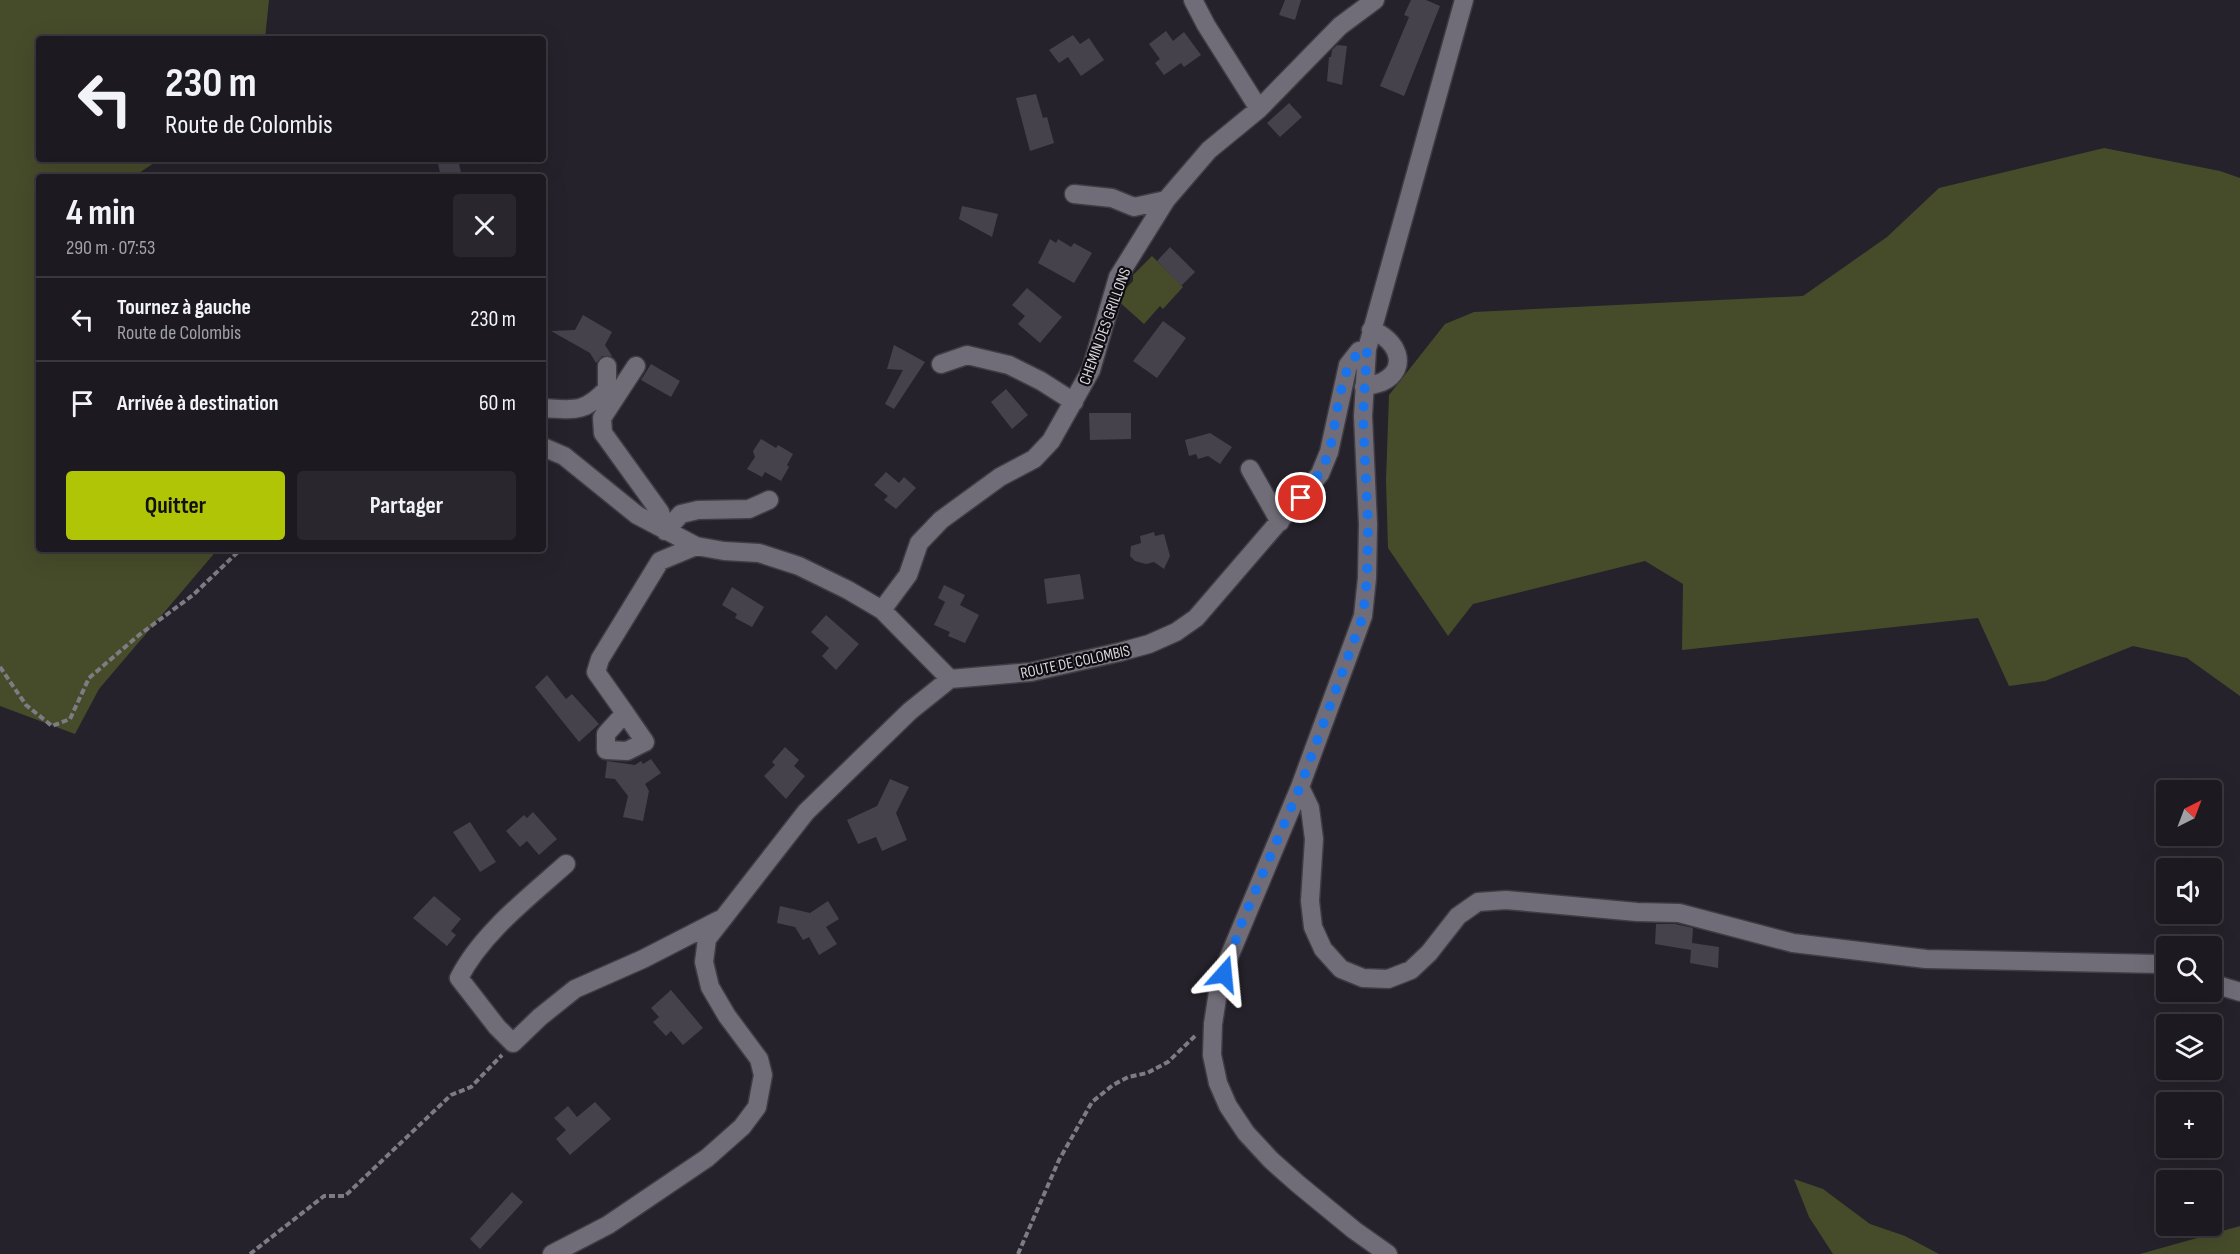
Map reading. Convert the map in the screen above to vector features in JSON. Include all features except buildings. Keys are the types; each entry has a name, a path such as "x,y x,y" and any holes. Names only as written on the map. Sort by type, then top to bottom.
{"street":[{"path":"1193,0 1206,25 1259,109"},
{"name":"CHEMIN DES GRILLONS","path":"882,610 908,575 919,543 941,519 1000,477 1034,459 1051,441 1091,370 1118,277 1166,200 1209,150 1259,109 1340,26 1375,0"},
{"path":"1388,1254 1354,1230 1298,1184 1246,1133 1228,1106 1218,1083 1212,1055 1213,1024 1218,992 1228,957 1300,787 1363,616 1367,578 1368,524 1363,416 1367,349 1464,0"},
{"path":"1074,194 1112,198 1134,207 1166,200"},
{"path":"1364,387 1382,382 1390,376 1395,370 1397,359 1390,339 1382,333 1371,330"},
{"name":"ROUTE DE COLOMBIS","path":"950,680 1031,672 1149,644 1176,632 1196,618 1320,474 1329,452 1348,365 1359,351 1367,349"},
{"path":"941,364 967,355 1009,365 1041,381 1074,402"},
{"path":"546,408 582,409 596,401 607,389 608,366"},
{"path":"636,366 602,418 603,433 660,512 665,531"},
{"path":"546,448 564,456 637,515 696,546 724,551 759,553 799,566 848,590 882,610 950,680 910,711 806,813 707,939 704,963 710,987 727,1016 759,1059 763,1075 757,1107 742,1127 707,1158 608,1225 552,1254"},
{"path":"1250,469 1280,522"},
{"path":"665,531 681,514 698,510 749,509 769,500"},
{"path":"625,713 596,672 600,658 660,561 696,546"},
{"path":"1300,787 1310,808 1314,839 1310,902 1313,927 1323,949 1341,969 1363,978 1388,979 1411,970 1458,916 1478,902 1506,900 1637,912 1679,913 1793,943 1926,959 2156,964"},
{"path":"566,864 515,910 476,951 468,960 459,978 497,1027 513,1043 540,1017 575,989 643,959 721,919"},
{"path":"2222,987 2240,993"}],"path":[{"path":"0,667 26,705 52,726 70,719 89,678 139,635 193,594 238,552"},
{"path":"1018,1254 1059,1160 1077,1124 1092,1102 1113,1085 1128,1077 1147,1073 1168,1062 1196,1034 1213,1024"},
{"path":"250,1254 324,1196 345,1196 451,1095 471,1087 513,1043"}],"green space":[{"path":"0,0 269,0 265,36 36,36 36,162 156,162 138,174 36,174 36,552 215,552 99,689 75,734 0,706"},
{"path":"2104,148 2220,171 2240,178 2240,696 2187,658 2133,646 2045,681 2009,686 1978,618 1682,650 1683,584 1645,561 1473,604 1448,636 1388,548 1386,480 1389,395 1445,324 1474,312 1803,296 1887,237 1939,188"},
{"path":"1152,256 1183,287 1163,309 1160,306 1144,324 1116,299 1133,281 1133,275"},
{"path":"1794,1179 1823,1189 1870,1224 1905,1236 1939,1254 1833,1254 1809,1217"},
{"path":"2240,1226 2240,1254 2140,1254 2204,1236 2222,1236 2222,1231"}],"route":[{"path":"1224,974 1242,922 1300,787 1363,616 1367,578 1368,524 1363,416 1367,349 1359,351 1348,365 1329,452 1320,474 1301,498"}]}
